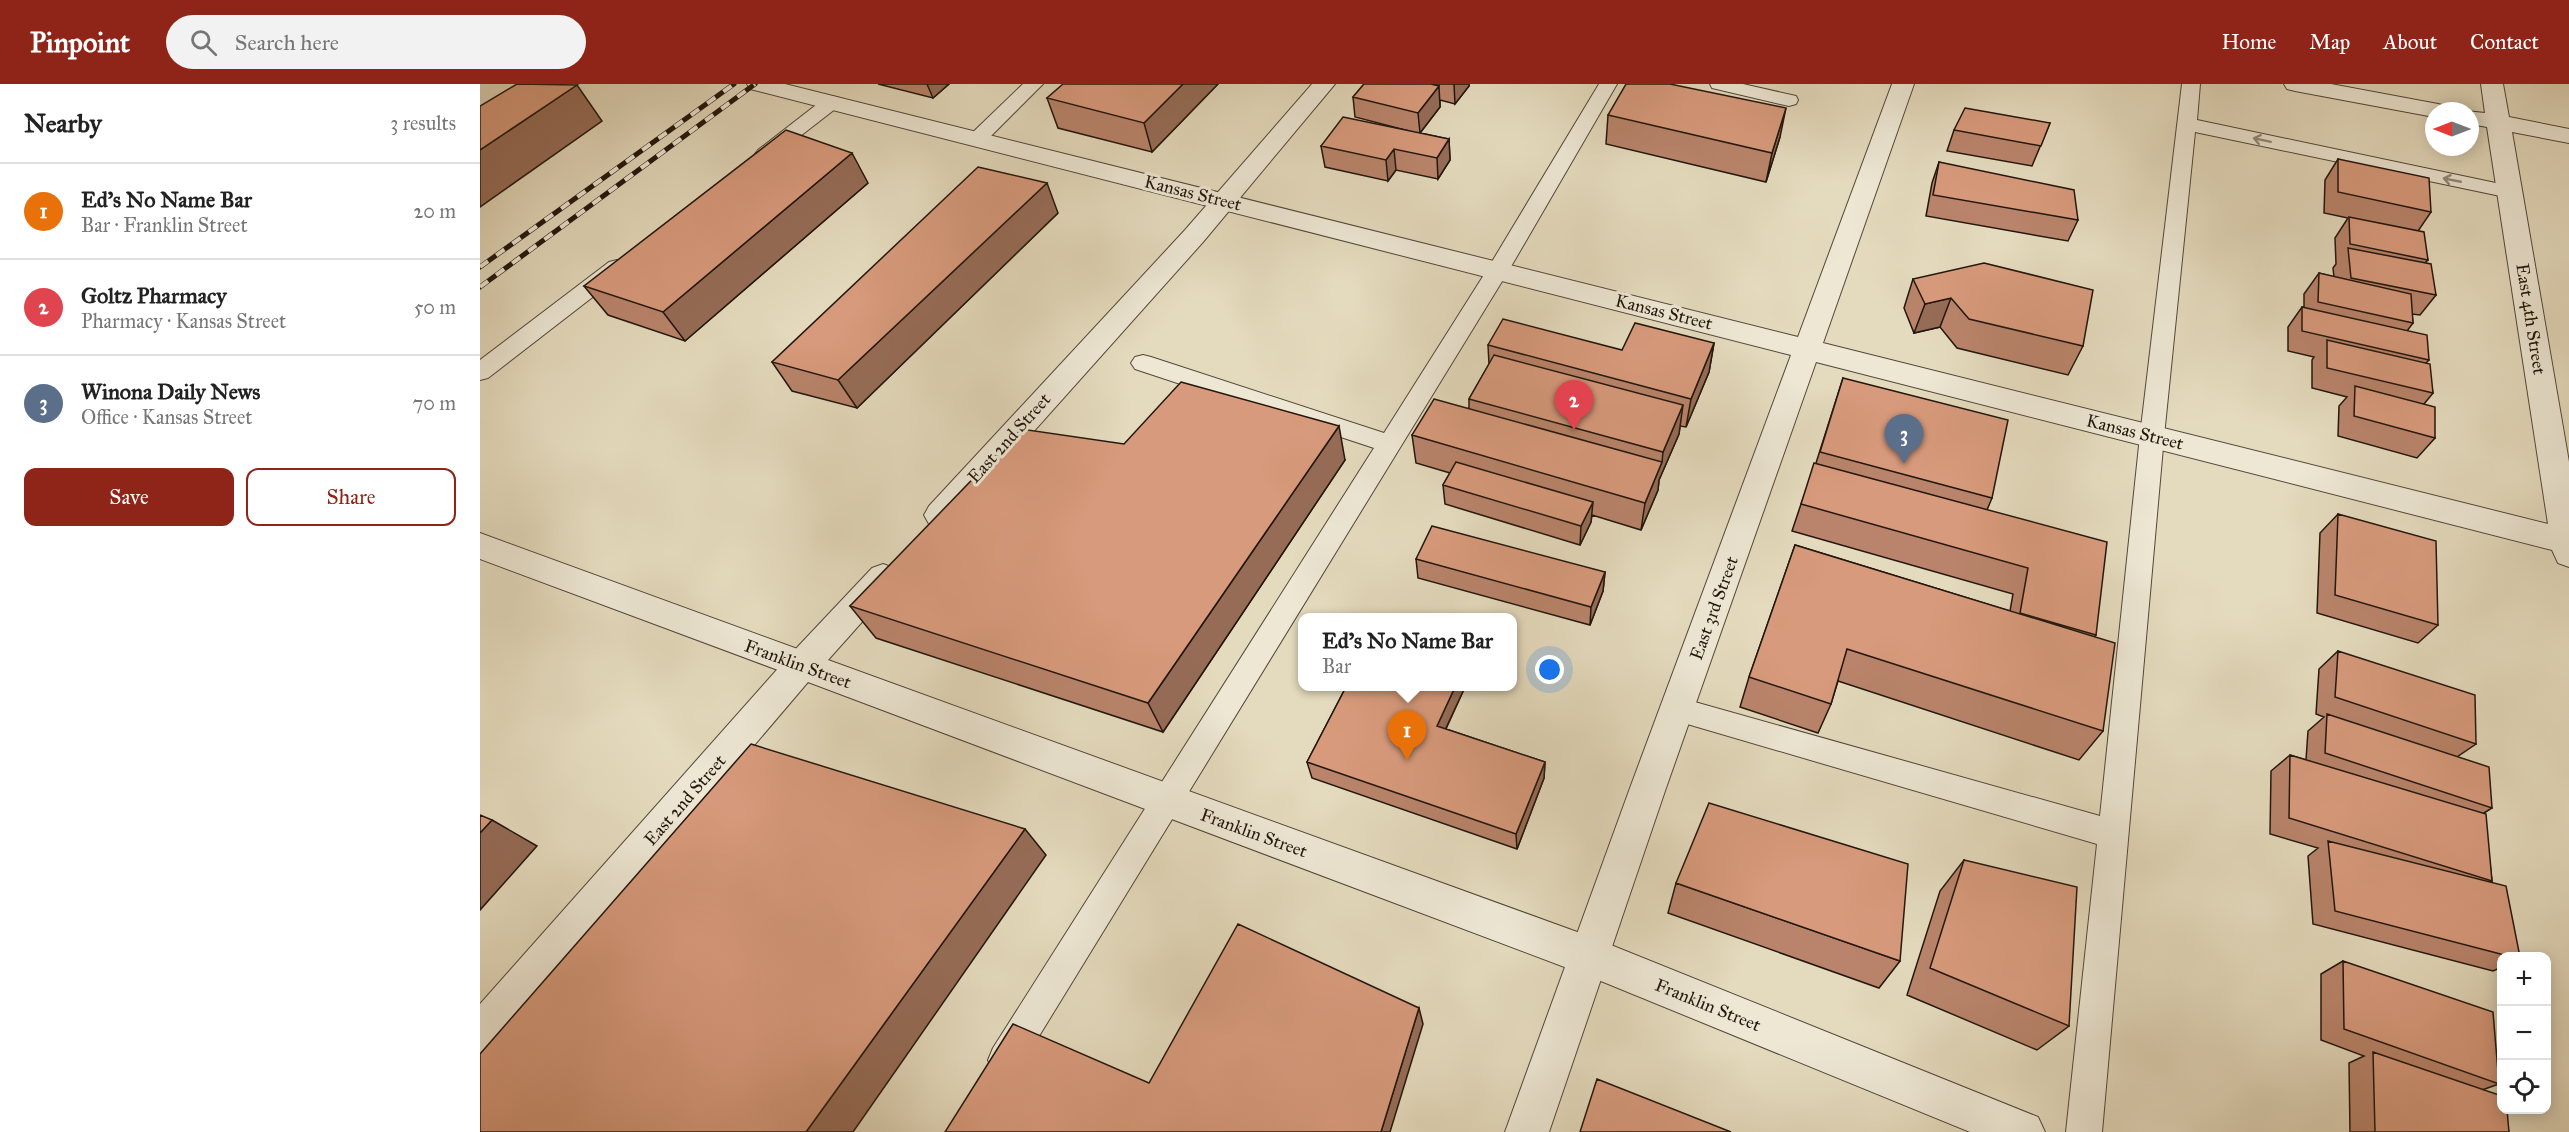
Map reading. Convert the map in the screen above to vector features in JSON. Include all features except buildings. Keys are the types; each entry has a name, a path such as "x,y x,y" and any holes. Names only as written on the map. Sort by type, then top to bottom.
{"street":[{"name":"Kansas Street","path":"758,84 2152,436 2568,546"},
{"name":"East 2nd Street","path":"480,1035 802,665 1226,201 1324,84"},
{"name":"East 3rd Street","path":"1527,1132 1903,84"},
{"path":"2295,84 2425,109"},
{"name":"East 4th Street","path":"2492,84 2568,546"},
{"path":"2479,119 2569,136"},
{"name":"Franklin Street","path":"480,546 1591,957 2023,1132"}],"lane":[{"path":"977,138 1034,84"},
{"path":"992,1082 1498,270 1608,84"},
{"path":"1719,84 1789,100"},
{"path":"2084,1132 2152,436 2191,84"},
{"path":"747,168 832,102"},
{"path":"2187,124 2510,192"},
{"path":"480,372 632,255"},
{"path":"1143,363 1389,444"},
{"path":"1677,709 2113,834"}],"railway":[{"path":"480,267 734,84"},
{"path":"480,287 755,84"}],"place":[{"name":"Goltz Pharmacy","path":"1574,430"},
{"name":"Winona Daily News","path":"1904,464"},
{"name":"Ed's No Name Bar","path":"1407,760"}]}
